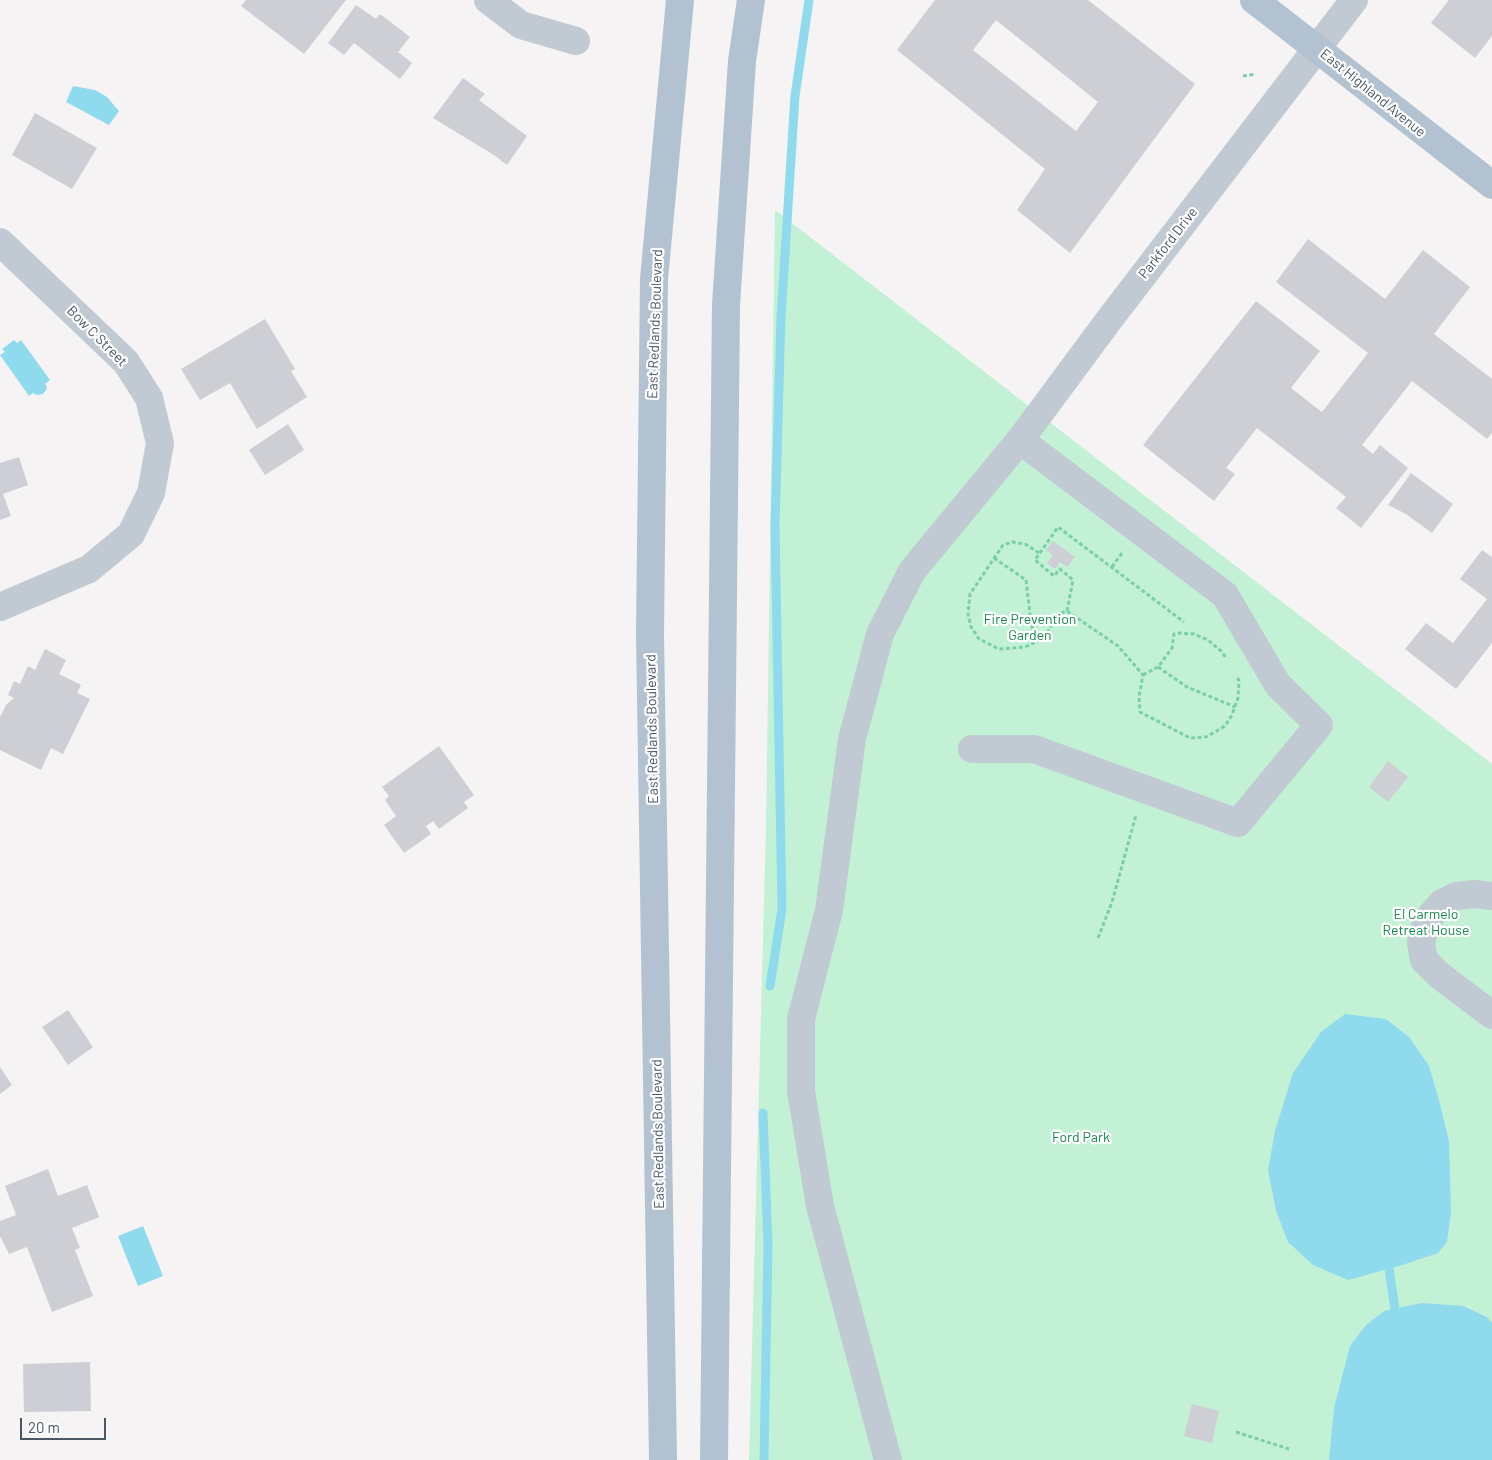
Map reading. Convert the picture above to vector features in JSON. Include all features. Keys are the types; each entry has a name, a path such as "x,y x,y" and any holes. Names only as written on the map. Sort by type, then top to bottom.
{"main road":[{"name":"East Redlands Boulevard","path":"663,1460 650,633 653,308 654,279 680,0"},
{"path":"714,1460 726,305 742,61 751,0"},
{"name":"East Highland Avenue","path":"1254,0 1434,142 1492,185"}],"street":[{"path":"488,0 521,25 576,41"},
{"name":"Parkford Drive","path":"888,1460 820,1206 801,1090 801,1019 829,910 852,739 880,634 912,571 1020,440 1115,312 1354,0"},
{"name":"Bow C Street","path":"0,242 126,362 149,398 160,443 151,493 131,534 89,569 0,608"},
{"path":"972,749 1034,749 1238,823 1326,730 1278,685 1225,595 1020,440"},
{"path":"1492,896 1475,894 1456,896 1442,904 1432,914 1425,927 1421,943 1424,960 1439,975 1492,1015"}],"path":[{"path":"1243,76 1256,74"},
{"path":"1067,611 1073,580 1060,569 1054,576 1034,560 1058,527 1184,622"},
{"path":"1039,553 1025,544 1012,542 1003,545 970,594 968,614 971,627 979,639 999,649 1025,647 1035,642 1050,629 1055,615 1067,611"},
{"path":"994,558 1026,580 1035,642"},
{"path":"1067,611 1118,646 1143,675"},
{"path":"1143,675 1158,667 1172,648 1174,634 1178,633 1194,634 1208,640 1222,651 1227,659"},
{"path":"1158,667 1186,687 1235,707"},
{"path":"1143,675 1139,697 1140,712 1190,738 1206,737 1225,726 1232,715 1238,698 1239,681 1236,674"},
{"path":"1098,938 1112,902 1143,788"},
{"path":"1236,1432 1289,1449"}],"green space":[{"name":"Ford Park","path":"775,210 1492,764 1492,1460 749,1460 766,827"}],"water":[{"path":"73,86 95,90 107,97 119,111 109,125 66,102"},
{"path":"14,340 17,343 21,340 50,380 45,384 47,386 43,394 37,395 33,393 29,396 0,355 5,352 2,349"},
{"path":"1345,1014 1386,1019 1409,1037 1429,1066 1449,1141 1451,1212 1447,1242 1438,1253 1348,1280 1313,1265 1288,1242 1276,1211 1268,1170 1275,1131 1293,1073 1321,1032"},
{"path":"143,1226 163,1276 138,1286 118,1236"},
{"path":"1422,1303 1463,1306 1487,1317 1492,1323 1492,1460 1329,1460 1334,1408 1350,1346 1366,1325 1384,1311"}],"building":[{"path":"246,0 346,0 304,54 241,6"},
{"path":"935,0 1088,0 1195,84 1070,253 1017,210 1045,169 897,50","holes":["996,20 1098,102 1076,131 973,50"]},
{"path":"1449,0 1492,0 1492,36 1475,58 1431,23"},
{"path":"356,5 376,19 380,14 410,37 398,52 412,63 400,79 354,43 344,55 328,43"},
{"path":"463,78 485,94 479,100 527,136 507,165 433,118"},
{"path":"35,113 97,148 72,189 12,155"},
{"path":"1308,239 1385,299 1423,250 1470,287 1434,334 1492,379 1492,433 1487,439 1412,381 1362,445 1373,454 1380,445 1408,468 1361,528 1336,508 1346,497 1257,428 1226,468 1235,474 1214,501 1143,445 1256,301 1320,351 1291,388 1322,412 1368,353 1276,282"},
{"path":"265,319 295,369 291,371 307,397 257,429 230,383 200,400 181,369"},
{"path":"288,424 304,450 265,475 249,450"},
{"path":"19,457 28,485 3,494 11,516 0,520 0,463"},
{"path":"1411,473 1453,504 1432,533 1406,514 1388,505"},
{"path":"1053,541 1075,557 1067,567 1060,562 1055,569 1047,563 1053,555 1046,550"},
{"path":"1482,550 1492,557 1492,643 1456,689 1405,649 1426,623 1453,643 1487,599 1460,579"},
{"path":"45,649 66,660 59,674 81,685 77,693 90,699 63,754 51,748 41,770 0,750 0,717 6,705 14,698 8,695 14,681 20,684 28,666 35,670"},
{"path":"439,746 474,795 464,802 468,808 439,829 433,821 426,826 431,834 404,853 384,825 396,816 385,800 389,796 382,787"},
{"path":"1388,761 1408,777 1388,802 1369,787"},
{"path":"68,1010 93,1047 68,1065 42,1027"},
{"path":"0,1067 12,1085 0,1094"},
{"path":"48,1169 58,1196 87,1185 99,1217 72,1228 80,1248 75,1250 93,1296 52,1312 27,1247 9,1254 0,1236 0,1221 16,1215 5,1186"},
{"path":"90,1362 91,1411 24,1412 23,1364"},
{"path":"1192,1404 1219,1411 1212,1443 1184,1436"}],"waterway":[{"path":"770,986 782,909 775,526 781,317 795,96 809,0"},
{"path":"763,1113 768,1245 764,1460"},
{"path":"1389,1269 1395,1309"}],"park label":[{"name":"Fire Prevention Garden","path":"1030,628"},
{"name":"El Carmelo Retreat House","path":"1426,922"}]}
